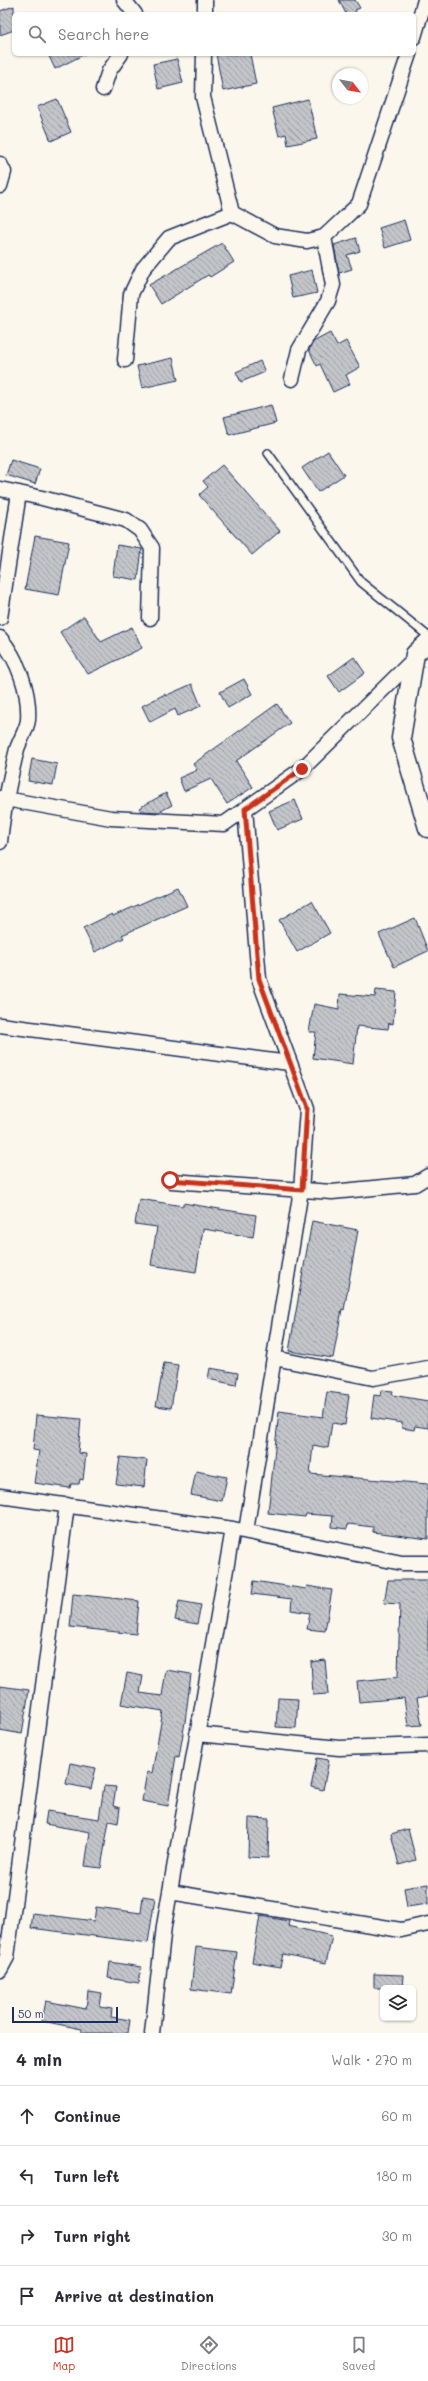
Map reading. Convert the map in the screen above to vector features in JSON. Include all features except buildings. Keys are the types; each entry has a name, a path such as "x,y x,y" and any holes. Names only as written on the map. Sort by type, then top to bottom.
{"street":[{"path":"124,0 133,12"},
{"path":"205,0 205,12"},
{"path":"416,30 425,0"},
{"path":"103,90 109,71 120,56"},
{"path":"204,56 203,97 232,213 276,236 307,241 324,237 359,204 408,56"},
{"path":"0,164 4,172 0,186"},
{"path":"125,360 131,294 142,269 169,238 232,213"},
{"path":"292,379 299,350 328,300 333,285 324,237"},
{"path":"0,489 126,520 140,530 152,548 150,618"},
{"path":"0,618 19,493"},
{"path":"0,638 8,647 24,682 28,721 19,742 2,798 0,842"},
{"path":"428,642 415,654 402,738 428,828"},
{"path":"2,798 111,818 224,824 302,769 414,659"},
{"path":"152,2033 170,1892 197,1734 274,1358 302,1190 307,1108 259,979 245,809"},
{"path":"0,1025 289,1063"},
{"path":"170,1180 332,1192 415,1184 428,1176"},
{"path":"274,1358 373,1378 428,1368"},
{"path":"0,1496 240,1530 402,1563 428,1563"},
{"path":"0,1970 7,1957 67,1505"},
{"path":"197,1734 339,1748 428,1745"},
{"path":"170,1892 401,1930 428,1924"}],"lane":[{"path":"268,454 361,582 428,636"}],"route":[{"path":"170,1180 302,1190 307,1108 282,1046 259,979 245,809 302,769"}]}
